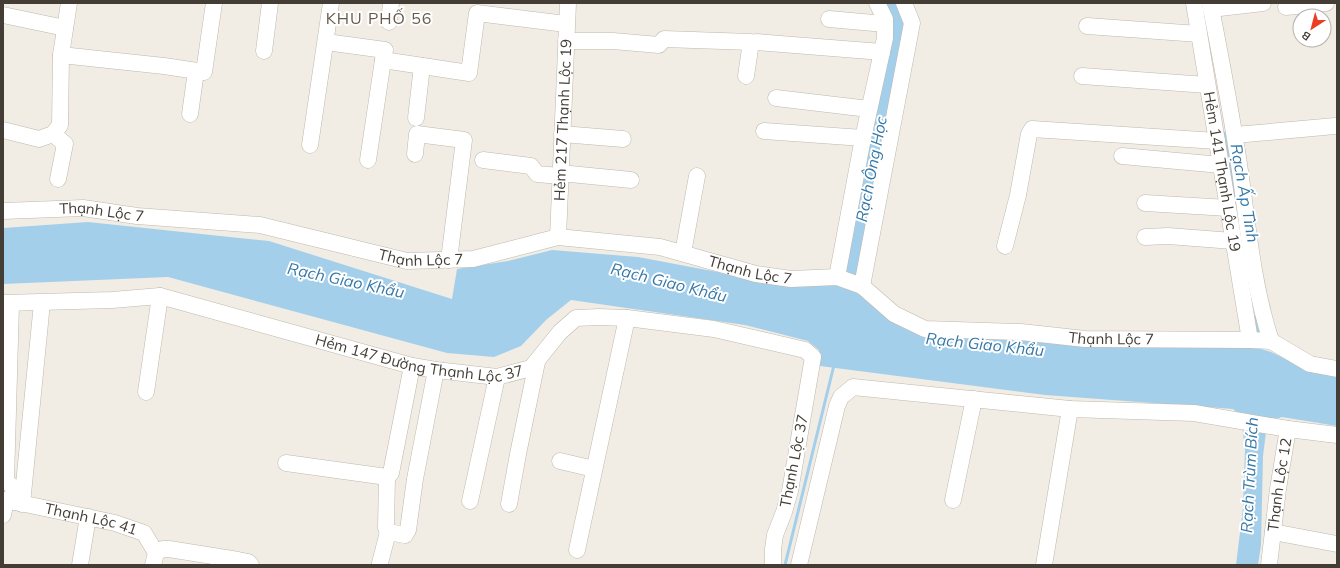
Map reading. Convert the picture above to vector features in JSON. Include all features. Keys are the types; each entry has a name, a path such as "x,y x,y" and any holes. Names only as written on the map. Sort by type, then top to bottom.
{"street":[{"path":"3,130 39,139 53,134 60,125 61,55 69,3"},
{"path":"61,55 164,66 204,72 214,3"},
{"path":"264,51 270,3"},
{"path":"310,145 331,3"},
{"path":"389,22 391,3"},
{"name":"Hẻm 217 Thạnh Lộc 19","path":"558,237 554,175 562,134 568,3"},
{"path":"877,3 885,19 885,38 869,109 837,277 862,286 912,23 904,3"},
{"name":"Hẻm 141 Thạnh Lộc 19","path":"1194,3 1233,241 1263,341"},
{"path":"1263,3 1211,6 1235,135 1257,268 1263,318 1263,341"},
{"path":"1286,7 1326,3"},
{"path":"383,60 469,73 477,13 566,24"},
{"path":"3,15 65,28"},
{"path":"829,19 885,24"},
{"path":"1087,26 1199,34"},
{"path":"566,41 613,41 659,44 664,39 751,42 746,76"},
{"path":"326,42 385,50 368,160"},
{"path":"756,42 882,52"},
{"path":"416,118 422,66"},
{"path":"190,114 196,71"},
{"path":"1082,76 1207,85"},
{"path":"776,98 869,109"},
{"path":"1235,135 1335,126"},
{"path":"764,130 864,138"},
{"path":"1005,246 1018,195 1029,134 1032,130 1217,141"},
{"path":"53,134 65,144 58,179"},
{"path":"415,154 416,134 464,140 448,260"},
{"path":"562,134 623,138"},
{"path":"1122,156 1220,165"},
{"path":"483,160 531,166 537,174 631,180"},
{"path":"683,253 697,176"},
{"path":"1145,204 1228,208"},
{"name":"Thạnh Lộc 7","path":"3,211 83,208 137,216 260,225 407,261 473,259 558,237 660,247 756,274 791,279 837,277"},
{"path":"1145,237 1168,236 1233,241"},
{"name":"Thạnh Lộc 7","path":"862,286 894,314 925,329 1021,332 1085,339 1263,341 1310,364 1337,369"},
{"path":"146,392 160,296"},
{"name":"Hẻm 147 Đường Thạnh Lộc 37","path":"7,304 112,300 160,296 412,366 497,377 532,368 560,332 576,318 627,318 714,330 805,350 813,357"},
{"path":"10,504 42,303"},
{"path":"7,304 6,481 14,487 10,504"},
{"path":"577,550 627,318"},
{"name":"Thạnh Lộc 37","path":"773,565 775,536 790,491 813,357"},
{"path":"509,504 537,362"},
{"path":"380,564 388,532 386,528 387,477 391,473 412,366"},
{"path":"388,532 404,535 407,534 415,479 436,370"},
{"path":"470,501 497,377"},
{"path":"799,565 837,406 841,397 853,387 1070,409 1194,413 1282,428"},
{"path":"953,500 974,399"},
{"path":"1044,565 1070,409"},
{"name":"Thạnh Lộc 12","path":"1269,565 1282,428 1337,435"},
{"path":"560,461 594,469"},
{"path":"286,463 387,477"},
{"name":"Thạnh Lộc 41","path":"10,504 88,517 115,523 144,533 155,559"},
{"path":"80,565 88,517"},
{"path":"1273,532 1337,544"},
{"path":"155,559 163,549 169,549 238,560 248,562 251,565"}],"water":[{"path":"88,222 269,241 452,299 457,269 508,261 552,250 638,257 792,286 839,283 869,300 906,325 1255,347 1271,352 1304,368 1337,374 1337,426 1282,417 1271,421 1266,432 1263,456 1261,545 1258,565 1236,565 1243,508 1245,450 1241,416 1233,409 1045,395 820,366 819,350 808,341 745,325 571,300 546,320 521,346 494,357 447,353 168,277 3,284 3,228"}],"waterway":[{"name":"Rạch Ông Học","path":"845,298 900,21 891,3"},
{"name":"Rạch Ấp Tình","path":"1224,133 1238,212"},
{"name":"Rạch Ấp Tình","path":"1256,316 1259,336"},
{"path":"785,565 834,365"}],"district":[{"name":"KHU PHỐ 56","path":"379,18"}],"water label":[{"name":"Rạch Giao Khẩu","path":"346,280"},
{"name":"Rạch Giao Khẩu","path":"669,282"},
{"name":"Rạch Giao Khẩu","path":"985,344"},
{"name":"Rạch Trùm Bích","path":"1249,475"}]}
